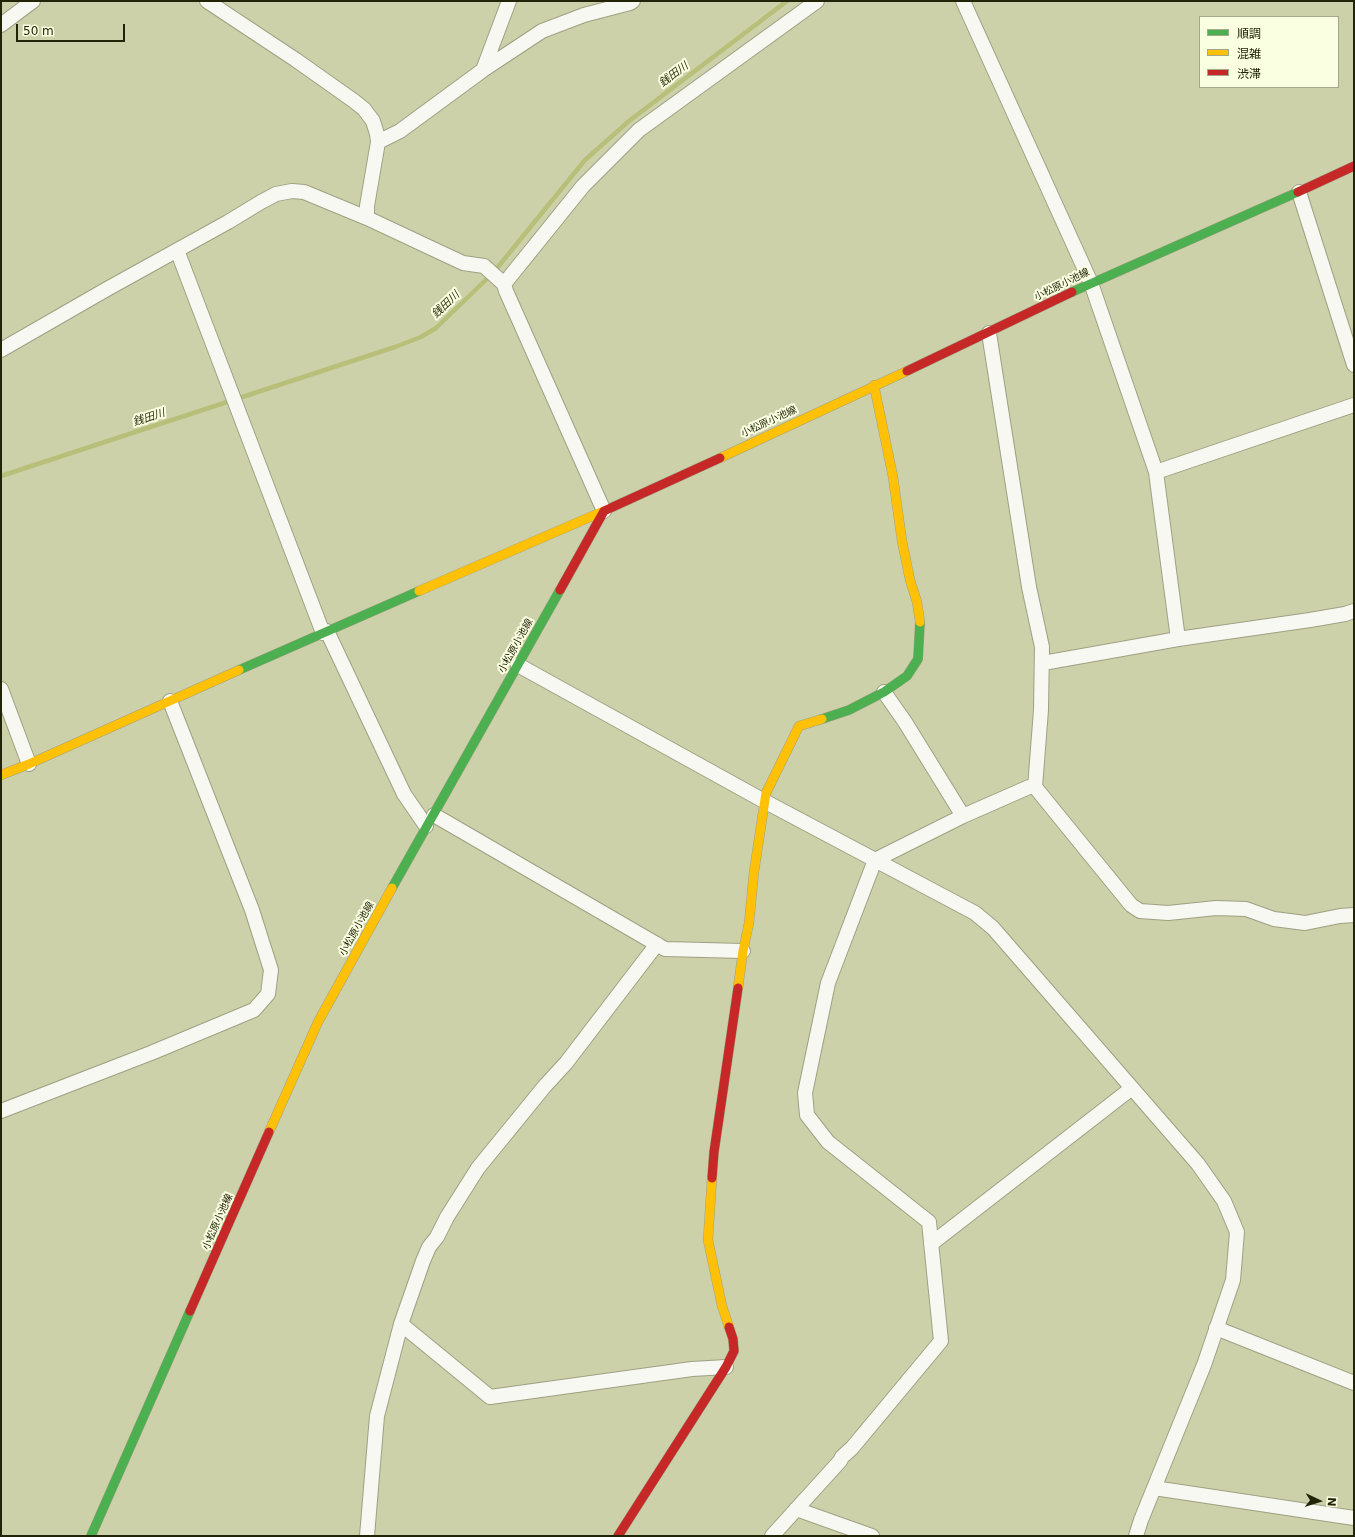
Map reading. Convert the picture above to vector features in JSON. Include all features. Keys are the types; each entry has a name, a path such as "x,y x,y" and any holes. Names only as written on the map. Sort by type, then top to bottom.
{"main road":[{"name":"小松原小池線","path":"91,1536 318,1022 604,511 989,333 1090,283 1299,192 1354,166"},
{"path":"618,1536 726,1367 734,1351 733,1339 722,1306 708,1240 714,1152 743,951 749,923 754,872 766,793 799,726 849,710 884,692 907,676 918,659 920,625 917,602 910,580 902,541 893,477 874,385"},
{"path":"1,775 604,511"}],"street":[{"path":"1,25 33,1"},
{"path":"207,1 296,60 364,109 373,120 378,142 367,206 367,218"},
{"path":"483,70 509,1"},
{"path":"378,142 400,131 483,70 542,31 584,15 633,1"},
{"path":"504,284 583,186 639,130 817,1"},
{"path":"963,1 1090,283 1156,472 1178,639"},
{"path":"1,350 276,194 292,191 304,192 367,218 463,263 484,266 504,284 604,511"},
{"path":"1299,192 1354,365"},
{"path":"176,250 235,406 325,632 404,794 430,820 665,949 743,951"},
{"path":"989,333 1029,587 1042,647 1043,663 1041,710 1034,788 1130,905 1140,911 1168,913 1216,908 1246,909 1274,919 1304,923 1340,916 1354,915"},
{"path":"1156,472 1354,405"},
{"path":"1043,663 1178,639 1324,618 1354,611"},
{"path":"518,665 764,801 975,913 993,928 1198,1164 1224,1201 1237,1232 1233,1280 1204,1365 1141,1520 1136,1536"},
{"path":"1,689 29,764"},
{"path":"884,692 905,722 963,816"},
{"path":"1,1111 151,1053 254,1010 268,994 271,970 252,910 170,701"},
{"path":"772,1536 842,1457 852,1448 941,1342 929,1222 828,1142 807,1115 805,1093 828,983 876,860 963,816 1030,787 1034,788"},
{"path":"367,1536 377,1416 401,1324 423,1261 437,1237 446,1217 478,1168 544,1087 566,1063 658,944"},
{"path":"931,1244 1132,1088"},
{"path":"401,1324 490,1397 692,1369 726,1367"},
{"path":"1216,1328 1354,1383"},
{"path":"1154,1488 1354,1518"},
{"path":"796,1509 872,1536"}],"waterway":[{"name":"銭田川","path":"1,476 395,347 421,337 436,328 493,273 585,160 629,121 787,1"}],"traffic: fast":[{"path":"1072,292 1298,192"},
{"path":"392,888 560,590"},
{"path":"239,670 419,591"},
{"path":"822,719 849,710 884,692 907,676 918,659 920,622"},
{"path":"91,1536 190,1311"}],"traffic: slow":[{"path":"720,458 907,371"},
{"path":"874,385 893,477 902,541 910,580 917,602 920,622"},
{"path":"419,591 604,511"},
{"path":"1,775 29,764 239,670"},
{"path":"738,988 743,951 749,923 754,872 766,793 799,726 822,719"},
{"path":"269,1132 318,1022 392,888"},
{"path":"712,1178 708,1240 722,1306 729,1327"}],"traffic: jam":[{"path":"1298,192 1354,166"},
{"path":"907,371 1072,292"},
{"path":"560,590 604,511 720,458"},
{"path":"712,1178 714,1152 738,988"},
{"path":"190,1311 269,1132"},
{"path":"618,1536 726,1367 734,1351 733,1339 729,1327"}]}
